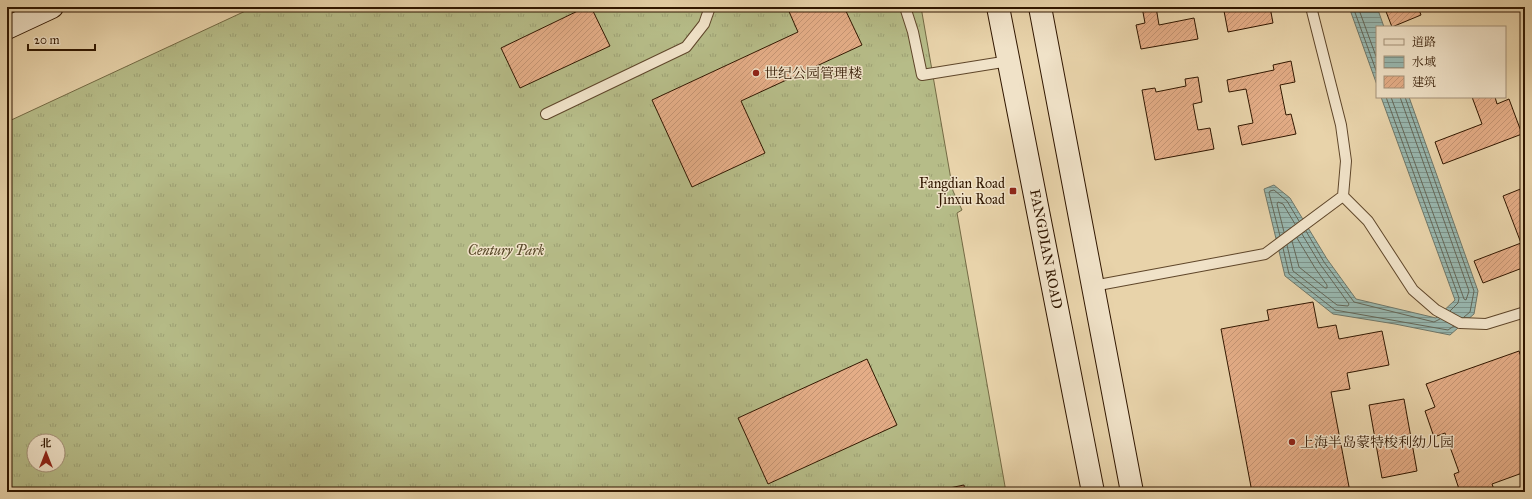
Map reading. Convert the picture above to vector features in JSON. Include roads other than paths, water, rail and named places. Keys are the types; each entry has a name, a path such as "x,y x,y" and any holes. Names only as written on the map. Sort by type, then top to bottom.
{"main road":[{"path":"7,28 52,7"},
{"name":"FANGDIAN ROAD","path":"998,7 1093,492"},
{"path":"1040,7 1132,492"}],"lane":[{"path":"546,114 686,47 704,24 710,7"},
{"path":"905,7 914,32 922,75 1009,61"},
{"path":"1093,286 1133,280 1265,254 1343,196 1346,161 1341,125 1311,7"},
{"path":"1343,196 1368,221 1413,290 1436,310 1460,323 1486,324 1525,312"}],"water":[{"path":"1349,7 1377,7 1384,26 1376,26 1376,82"},
{"path":"1381,98 1409,98 1478,291 1474,314 1450,335 1333,314 1285,276 1264,189 1274,185 1290,198 1327,259 1356,299 1436,318 1455,300"}],"place":[{"name":"世纪公园管理楼","path":"756,73"},
{"name":"Fangdian Road Jinxiu Road","path":"1013,191"},
{"name":"上海半岛蒙特梭利幼儿园","path":"1292,442"}],"park label":[{"name":"Century Park","path":"506,250"}]}
